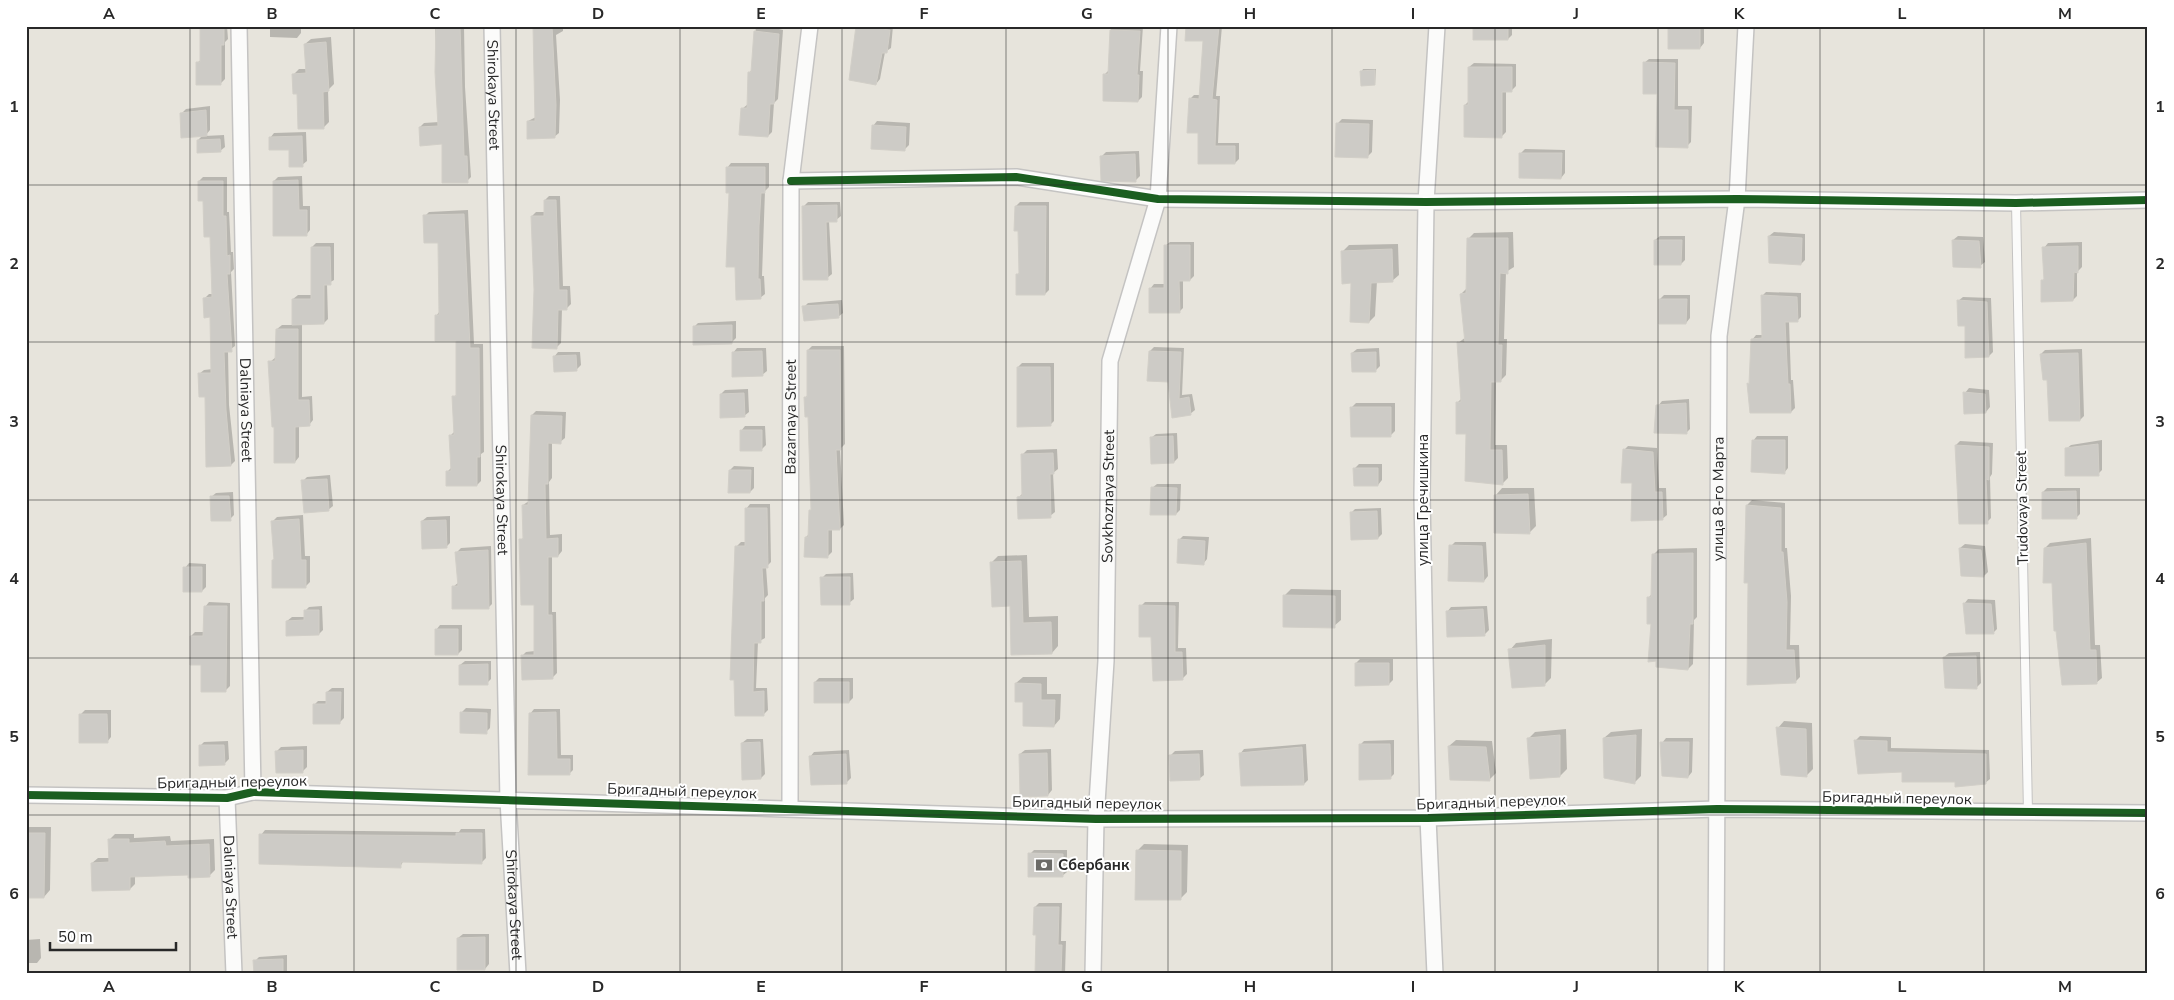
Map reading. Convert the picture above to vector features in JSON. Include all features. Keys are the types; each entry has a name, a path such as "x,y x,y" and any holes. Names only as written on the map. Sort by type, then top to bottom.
{"street":[{"name":"Dalniaya Street","path":"239,26 253,792"},
{"name":"Shirokaya Street","path":"492,26 508,800 518,974"},
{"name":"Bazarnaya Street","path":"790,808 791,181 810,26"},
{"name":"Sovkhoznaya Street","path":"1093,974 1096,819 1106,661 1110,361 1158,199 1169,26"},
{"name":"улица Гречишкина","path":"1435,974 1428,818 1422,496 1426,202 1437,26"},
{"name":"улица 8-го Марта","path":"1716,974 1719,336 1737,199 1746,26"},
{"path":"791,181 1016,177 1158,199 1426,202 1737,199 2016,203 2148,200"},
{"name":"Бригадный переулок","path":"26,795 227,798 253,792 1096,819 1428,818 1717,809 2028,814 2148,813"},
{"name":"Dalniaya Street","path":"227,798 234,974"}],"lane":[{"name":"Trudovaya Street","path":"2016,203 2028,814"}],"building":[{"path":"200,26 224,26 224,45 221,45 221,85 196,85 196,62 200,62"},
{"path":"436,26 460,26 464,156 467,156 468,183 442,183 442,144 420,146 419,127 438,126 435,72"},
{"path":"533,26 552,26 556,105 555,138 527,139 527,121 535,121"},
{"path":"856,26 890,30 887,53 882,53 876,85 849,80"},
{"path":"1186,26 1219,26 1212,99 1217,100 1215,146 1235,146 1235,164 1198,164 1198,133 1187,133 1189,98 1199,99 1203,41 1185,41"},
{"path":"1473,26 1508,26 1508,40 1473,40"},
{"path":"1668,26 1700,26 1700,49 1668,49"},
{"path":"1110,30 1140,31 1137,75 1139,75 1138,102 1103,101 1103,74 1108,74"},
{"path":"754,31 779,34 774,104 770,104 768,137 739,135 741,108 747,108 748,72 751,72"},
{"path":"326,42 329,91 323,92 324,129 298,129 297,94 293,94 292,74 306,73 304,44"},
{"path":"1643,62 1675,63 1674,110 1688,110 1688,148 1656,147 1657,94 1643,94"},
{"path":"1468,67 1512,67 1512,92 1502,92 1502,138 1464,137 1464,105 1468,105"},
{"path":"1375,70 1375,85 1361,86 1360,71"},
{"path":"206,110 207,136 181,138 180,113"},
{"path":"1336,123 1369,124 1368,158 1335,157"},
{"path":"872,125 906,127 905,151 871,149"},
{"path":"302,136 303,167 289,167 289,150 269,150 269,137"},
{"path":"220,139 221,152 197,153 197,140"},
{"path":"1519,153 1562,153 1561,179 1519,178"},
{"path":"1135,154 1136,182 1101,181 1100,156"},
{"path":"726,167 765,167 765,193 761,193 759,226 758,279 760,279 761,299 736,300 735,267 726,267 729,193 726,193"},
{"path":"298,180 299,210 307,210 307,236 273,236 273,181"},
{"path":"198,181 223,181 223,216 226,216 227,256 230,255 230,274 227,274 232,352 224,352 226,410 231,466 206,467 205,397 199,397 198,373 211,373 210,317 204,318 203,298 212,297 210,237 204,237 203,201 198,201"},
{"path":"544,200 556,200 559,290 567,290 567,310 558,310 557,349 532,348 534,290 531,216 544,216"},
{"path":"837,205 837,222 826,222 828,280 803,280 802,206"},
{"path":"1015,206 1046,206 1045,295 1016,295 1016,274 1019,274 1018,231 1014,231"},
{"path":"464,214 470,348 479,348 480,457 477,457 477,486 446,486 446,471 451,471 449,435 454,435 452,396 456,396 456,341 435,341 435,315 439,315 438,243 424,243 423,215"},
{"path":"1768,236 1802,238 1801,265 1769,263"},
{"path":"1467,238 1508,238 1508,274 1500,273 1498,345 1502,345 1501,382 1491,382 1490,450 1502,450 1503,485 1465,481 1466,434 1456,434 1456,402 1461,402 1457,342 1465,343 1460,294 1466,293"},
{"path":"1654,240 1682,240 1681,265 1654,265"},
{"path":"1952,240 1979,241 1981,268 1953,267"},
{"path":"1164,245 1190,245 1190,281 1179,281 1180,313 1149,313 1149,288 1164,288"},
{"path":"2078,246 2078,273 2074,272 2073,301 2041,302 2041,280 2044,280 2042,247"},
{"path":"311,247 330,247 331,285 324,285 324,324 292,325 292,299 311,299"},
{"path":"1392,249 1393,282 1371,283 1369,323 1350,322 1351,283 1342,284 1341,251"},
{"path":"1761,295 1797,297 1798,322 1785,322 1791,413 1750,413 1747,383 1749,384 1751,339 1762,338"},
{"path":"1659,299 1687,299 1686,324 1659,324"},
{"path":"1957,300 1987,302 1989,357 1965,358 1965,326 1958,326"},
{"path":"838,304 839,318 804,321 802,306"},
{"path":"732,325 732,344 693,345 693,326"},
{"path":"276,329 298,329 298,400 309,400 310,426 295,427 295,463 274,463 274,427 272,427 268,361 275,361"},
{"path":"807,350 840,350 841,450 836,450 840,530 828,530 828,558 804,557 805,537 808,537 809,510 811,510 808,417 805,417 804,397 807,397"},
{"path":"762,351 763,376 732,377 732,352"},
{"path":"1149,351 1181,352 1179,399 1189,397 1191,415 1172,418 1168,382 1147,381"},
{"path":"1376,352 1376,372 1352,372 1351,353"},
{"path":"2078,353 2080,421 2049,421 2047,380 2043,380 2040,354"},
{"path":"576,355 577,371 554,372 553,356"},
{"path":"1017,367 1050,367 1051,426 1017,427"},
{"path":"1963,392 1985,394 1986,413 1964,414"},
{"path":"744,393 745,417 720,418 720,394"},
{"path":"1686,403 1687,434 1654,433 1656,405"},
{"path":"1350,407 1391,407 1391,437 1351,437"},
{"path":"531,415 562,416 561,444 548,443 548,484 545,484 546,539 558,538 558,557 548,557 548,615 552,615 553,679 522,680 521,655 534,655 534,605 521,605 519,539 523,539 522,505 528,505"},
{"path":"740,430 762,430 762,451 740,451"},
{"path":"1173,436 1174,463 1151,464 1150,437"},
{"path":"1752,440 1785,440 1785,474 1751,472"},
{"path":"2098,444 2099,476 2065,476 2065,448"},
{"path":"1955,445 1989,447 1989,480 1986,479 1988,524 1959,524"},
{"path":"1623,449 1653,452 1655,492 1662,492 1663,520 1631,521 1632,483 1621,483"},
{"path":"1053,453 1054,474 1050,474 1051,518 1018,519 1017,497 1022,496 1021,454"},
{"path":"1353,468 1378,468 1378,486 1354,486"},
{"path":"729,470 751,470 750,493 728,493"},
{"path":"327,479 329,511 304,513 301,480"},
{"path":"1151,487 1177,488 1176,515 1150,515"},
{"path":"2076,491 2077,519 2042,519 2042,492"},
{"path":"1528,494 1530,534 1494,533 1494,495"},
{"path":"210,496 229,496 231,521 211,521"},
{"path":"1746,505 1781,508 1781,552 1783,552 1787,602 1786,650 1794,650 1796,683 1747,685 1748,583 1744,583"},
{"path":"745,508 767,508 768,568 762,568 764,601 761,601 761,643 754,643 753,692 764,691 764,716 735,716 734,680 730,680 735,546 745,546"},
{"path":"1377,511 1378,539 1351,540 1350,512"},
{"path":"299,519 301,560 306,560 306,588 272,588 272,560 274,560 271,521"},
{"path":"446,520 447,548 422,549 421,521"},
{"path":"1178,539 1205,541 1204,565 1177,563"},
{"path":"2086,543 2090,650 2096,650 2097,684 2062,685 2056,631 2054,631 2052,583 2043,583 2044,548"},
{"path":"1449,545 1482,546 1484,582 1448,581"},
{"path":"1959,548 1981,550 1984,577 1961,576"},
{"path":"488,550 489,609 452,609 452,586 458,586 455,552"},
{"path":"1693,553 1693,624 1690,624 1688,670 1656,667 1656,661 1648,662 1651,624 1647,624 1647,597 1651,597 1652,554"},
{"path":"1021,561 1023,623 1051,622 1052,654 1011,655 1010,606 992,607 990,562"},
{"path":"183,567 202,567 202,592 183,592"},
{"path":"820,577 850,577 850,605 821,605"},
{"path":"1283,595 1335,596 1335,628 1283,627"},
{"path":"1963,603 1991,604 1994,634 1966,634"},
{"path":"1139,605 1175,606 1175,652 1182,652 1183,680 1153,681 1151,637 1139,637"},
{"path":"204,606 227,606 226,692 201,692 201,665 190,665 190,636 203,636"},
{"path":"1483,609 1485,636 1447,637 1446,611"},
{"path":"304,610 319,610 319,635 286,636 286,621 304,620"},
{"path":"435,629 458,629 458,655 435,655"},
{"path":"1545,645 1545,686 1512,688 1508,649"},
{"path":"1976,656 1977,689 1945,688 1943,657"},
{"path":"1355,663 1389,663 1389,685 1355,686"},
{"path":"488,664 488,685 459,685 459,665"},
{"path":"814,682 849,682 849,703 814,703"},
{"path":"1015,683 1041,684 1041,700 1055,700 1054,727 1023,726 1023,702 1015,702"},
{"path":"326,692 341,692 340,724 313,724 313,704 326,704"},
{"path":"460,712 487,713 487,734 460,733"},
{"path":"556,712 557,759 570,759 570,775 528,775 529,713"},
{"path":"79,714 107,714 108,743 79,743"},
{"path":"1776,727 1806,729 1807,777 1781,775"},
{"path":"1560,735 1560,777 1530,779 1527,738"},
{"path":"1636,735 1635,784 1604,778 1603,738"},
{"path":"1854,740 1887,741 1887,752 1986,754 1986,784 1955,787 1955,782 1902,782 1902,772 1858,774"},
{"path":"760,742 761,779 742,780 741,743"},
{"path":"1660,742 1689,742 1688,778 1662,776"},
{"path":"1359,744 1390,744 1391,779 1359,780"},
{"path":"199,745 224,745 225,765 199,766"},
{"path":"1448,746 1486,747 1490,781 1450,780"},
{"path":"1302,747 1304,785 1241,786 1239,753"},
{"path":"303,750 303,773 276,773 275,751"},
{"path":"1047,753 1048,796 1020,797 1019,754"},
{"path":"846,754 847,784 811,785 809,756"},
{"path":"1199,754 1200,780 1170,781 1169,755"},
{"path":"26,833 45,833 44,898 27,898"},
{"path":"456,833 482,833 482,864 401,862 401,868 259,864 259,834 456,836"},
{"path":"108,839 129,839 129,843 165,841 166,846 209,844 210,877 188,878 188,875 130,877 130,890 92,891 91,863 109,862"},
{"path":"1136,850 1181,851 1181,900 1135,900"},
{"path":"1028,853 1063,854 1063,877 1028,877"},
{"path":"1034,907 1059,907 1058,945 1062,945 1061,974 1035,974 1036,935 1033,935"},
{"path":"485,937 485,970 457,970 457,938"},
{"path":"283,959 283,974 254,974 253,960"}],"cycle path":[{"path":"791,181 1016,177 1158,199 1426,202 1737,199 2016,203 2148,200"},
{"path":"26,795 227,798 253,792 1096,819 1428,818 1717,809 2148,813"}],"place":[{"name":"Сбербанк","path":"1044,865"}]}
